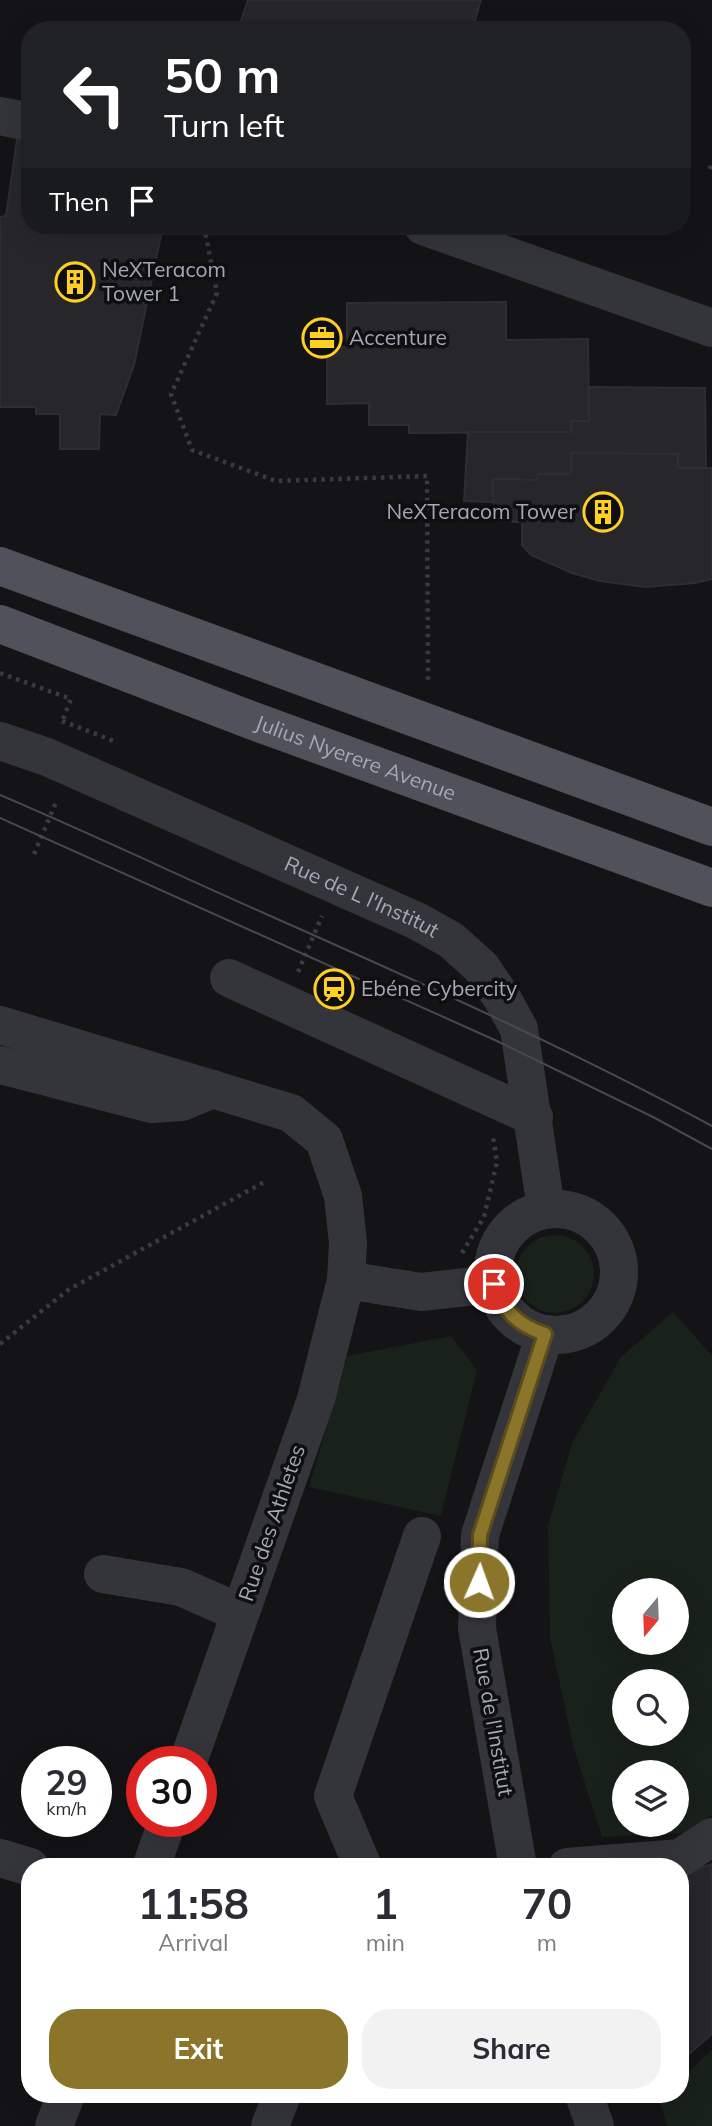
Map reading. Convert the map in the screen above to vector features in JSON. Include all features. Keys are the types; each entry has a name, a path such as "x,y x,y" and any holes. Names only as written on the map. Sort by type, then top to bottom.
{"main road":[{"path":"0,566 712,827"},
{"name":"Julius Nyerere Avenue","path":"0,624 248,719 712,888"}],"street":[{"path":"0,116 21,120"},
{"path":"449,235 712,328"},
{"name":"Rue de L l'Institut","path":"0,741 47,757 417,921 451,940 481,967 519,1029 546,1209"},
{"path":"229,978 534,1117"},
{"name":"Rue des Athletes","path":"0,1025 291,1113 324,1140 343,1196 348,1242 346,1280 316,1399 194,1746"},
{"path":"0,1065 152,1104 182,1102 213,1090"},
{"path":"546,1209 566,1209 584,1215 600,1226 612,1241 620,1258 620,1279 614,1299 602,1316 585,1328 565,1335 545,1334 527,1328 512,1318 500,1303 494,1284 493,1263 505,1235 527,1215 546,1209"},
{"path":"346,1280 429,1292 494,1284"},
{"name":"Rue de l'Institut","path":"516,1858 477,1628 480,1535 545,1334"},
{"path":"359,1858 333,1796 422,1536"},
{"path":"103,1574 181,1587 240,1613"},
{"path":"154,1858 162,1837"},
{"path":"680,1858 712,1837"},
{"path":"0,1858 21,1864"},
{"path":"54,2126 63,2103"},
{"path":"270,2126 279,2103"},
{"path":"586,2103 596,2126"}],"path":[{"path":"206,235 217,293 171,394 192,450 276,481 427,476 428,682"},
{"path":"62,721 114,741"},
{"path":"34,854 61,789 38,779 47,757"},
{"path":"429,1292 484,1217 497,1162 494,1139 475,1105 481,1093"},
{"path":"0,1344 68,1290 266,1181"}],"shaded area":[{"path":"547,1235 563,1235 577,1241 588,1252 594,1266 594,1282 588,1296 577,1307 563,1313 547,1313 533,1307 522,1296 516,1282 516,1266 522,1252 533,1241"},
{"path":"673,1312 712,1356 712,1815 689,1830 689,1760 612,1760 612,1837 602,1837 574,1749 550,1638 548,1526 572,1443 621,1357"},
{"path":"451,1336 477,1370 441,1516 309,1487 347,1356"},
{"path":"712,2050 712,2126 667,2126 660,2103 689,2103 689,2072"}],"building":[{"path":"248,0 481,0 475,21 241,21"},
{"name":"NeXTeracom Tower 1","path":"18,133 21,133 21,235 161,235 134,365 116,415 100,414 99,449 60,449 60,414 36,414 36,407 0,407 0,217 6,216"},
{"path":"506,302 506,340 588,339 589,421 571,421 571,432 409,433 409,425 369,425 369,403 327,404 327,348 347,347 347,303"},
{"path":"589,387 705,388 706,468 678,468 678,454 571,453 571,474 538,474 537,480 493,479 493,502 464,501 468,432 571,432 571,421 589,421"},
{"name":"NeXTeracom Tower","path":"571,453 678,454 678,468 712,468 712,579 645,587 600,581 572,573 531,555 522,545 522,522 494,521 493,479 537,480 538,474 571,474"},
{"path":"712,1864 712,2034 689,2054 689,1871"}],"tram line":[{"path":"0,795 492,1016 603,1069 712,1126"},
{"path":"0,818 497,1041 653,1117 712,1149"}],"place":[{"name":"NeXTeracom Tower 1","path":"75,282"},
{"name":"Accenture","path":"322,338"},
{"name":"NeXTeracom Tower","path":"603,512"},
{"name":"Ebéne Cybercity","path":"334,989"}],"route":[{"path":"479,1582 480,1535 545,1334 527,1328 512,1318 500,1303 494,1284"}]}
